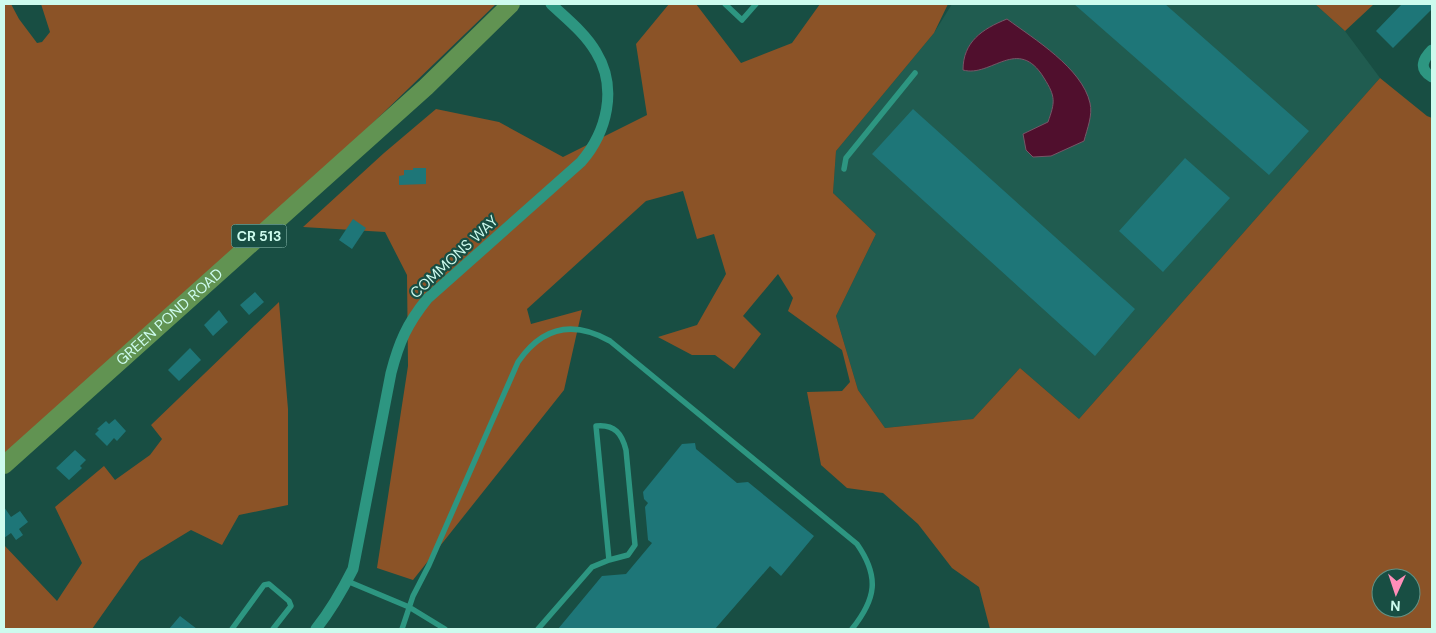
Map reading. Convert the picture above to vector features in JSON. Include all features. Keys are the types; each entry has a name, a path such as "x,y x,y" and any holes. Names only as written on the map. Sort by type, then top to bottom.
{"main road":[{"name":"GREEN POND ROAD","path":"4,465 426,87 511,4"}],"street":[{"name":"COMMONS WAY","path":"316,629 329,613 353,569 396,350 407,326 427,299 581,162 590,151 602,128 607,113 608,90 603,65 585,36 552,4"},
{"path":"1432,50 1424,57 1423,64 1426,72 1432,77"}],"lane":[{"path":"725,4 742,20 756,4"},
{"path":"844,170 846,158 915,73"},
{"path":"402,629 409,607 518,362 532,345 542,337 561,330 577,328 590,331 610,341 857,544 867,558 873,590 870,602 852,629"},
{"path":"538,629 585,574 592,568 610,560 628,555 635,545 625,445 620,434 614,428 596,426 610,560"},
{"path":"347,581 409,607 445,629"},
{"path":"232,629 264,585 269,584 289,601 291,606 273,629"}],"shaded area":[{"path":"4,4 11,4 19,19 37,43 42,42 50,32 41,4 496,4 350,145 4,457"},
{"path":"669,4 696,4 741,63 792,43 820,4 948,4 934,33 836,151 833,193 876,234 836,316 858,390 885,428 973,419 1020,368 1079,419 1380,78 1432,118 1432,629 990,629 979,587 952,568 918,524 883,493 847,488 821,465 807,392 842,391 850,382 842,350 788,311 793,298 778,274 743,316 761,334 734,369 715,355 692,355 658,337 697,325 726,274 714,234 697,239 683,191 646,201 527,309 531,324 582,310 564,390 413,580 377,568 408,366 407,275 385,232 303,227 384,153 436,109 499,122 563,157 647,115 636,44"},
{"path":"952,4 1315,4 1345,31 1380,78 1079,419 1020,368 973,419 885,428 858,390 836,316 876,234 833,193 836,151 934,33"},
{"path":"1315,4 1374,4 1345,31"},
{"path":"1007,19 1056,55 1085,90 1091,112 1084,141 1051,156 1033,157 1026,150 1023,134 1048,122 1053,100 1051,90 1044,78 1034,66 1024,60 1014,59 984,69 963,70 966,52 970,44 982,32"},
{"path":"279,302 288,409 288,505 239,515 222,545 191,530 140,561 92,629 4,629 4,545 57,601 82,563 55,507 104,466 115,480 150,455 162,439 151,425"}],"building":[{"path":"1074,4 1165,4 1309,131 1269,175"},
{"path":"1402,4 1432,4 1432,9 1393,48 1376,31"},
{"path":"913,109 1135,309 1095,356 872,154"},
{"path":"1185,158 1230,198 1163,272 1119,231"},
{"path":"413,168 426,168 426,184 399,185 399,176 404,175 404,170 413,170"},
{"path":"353,219 366,228 352,249 339,240"},
{"path":"255,292 264,302 249,315 240,305"},
{"path":"219,310 228,322 213,336 204,325"},
{"path":"190,348 201,360 179,381 168,370"},
{"path":"115,419 126,431 117,441 114,438 107,446 95,434 99,430 97,429 106,421 109,424"},
{"path":"695,443 696,449 737,483 748,482 814,536 781,576 770,566 715,629 558,629 602,576 626,574 652,543 648,540 645,507 648,503 644,499 643,492 682,444"},
{"path":"75,450 86,460 80,466 82,468 69,480 56,468"},
{"path":"4,507 11,517 20,511 28,522 19,529 23,535 16,540 11,533 4,538"},
{"path":"180,616 197,629 169,629"}]}
